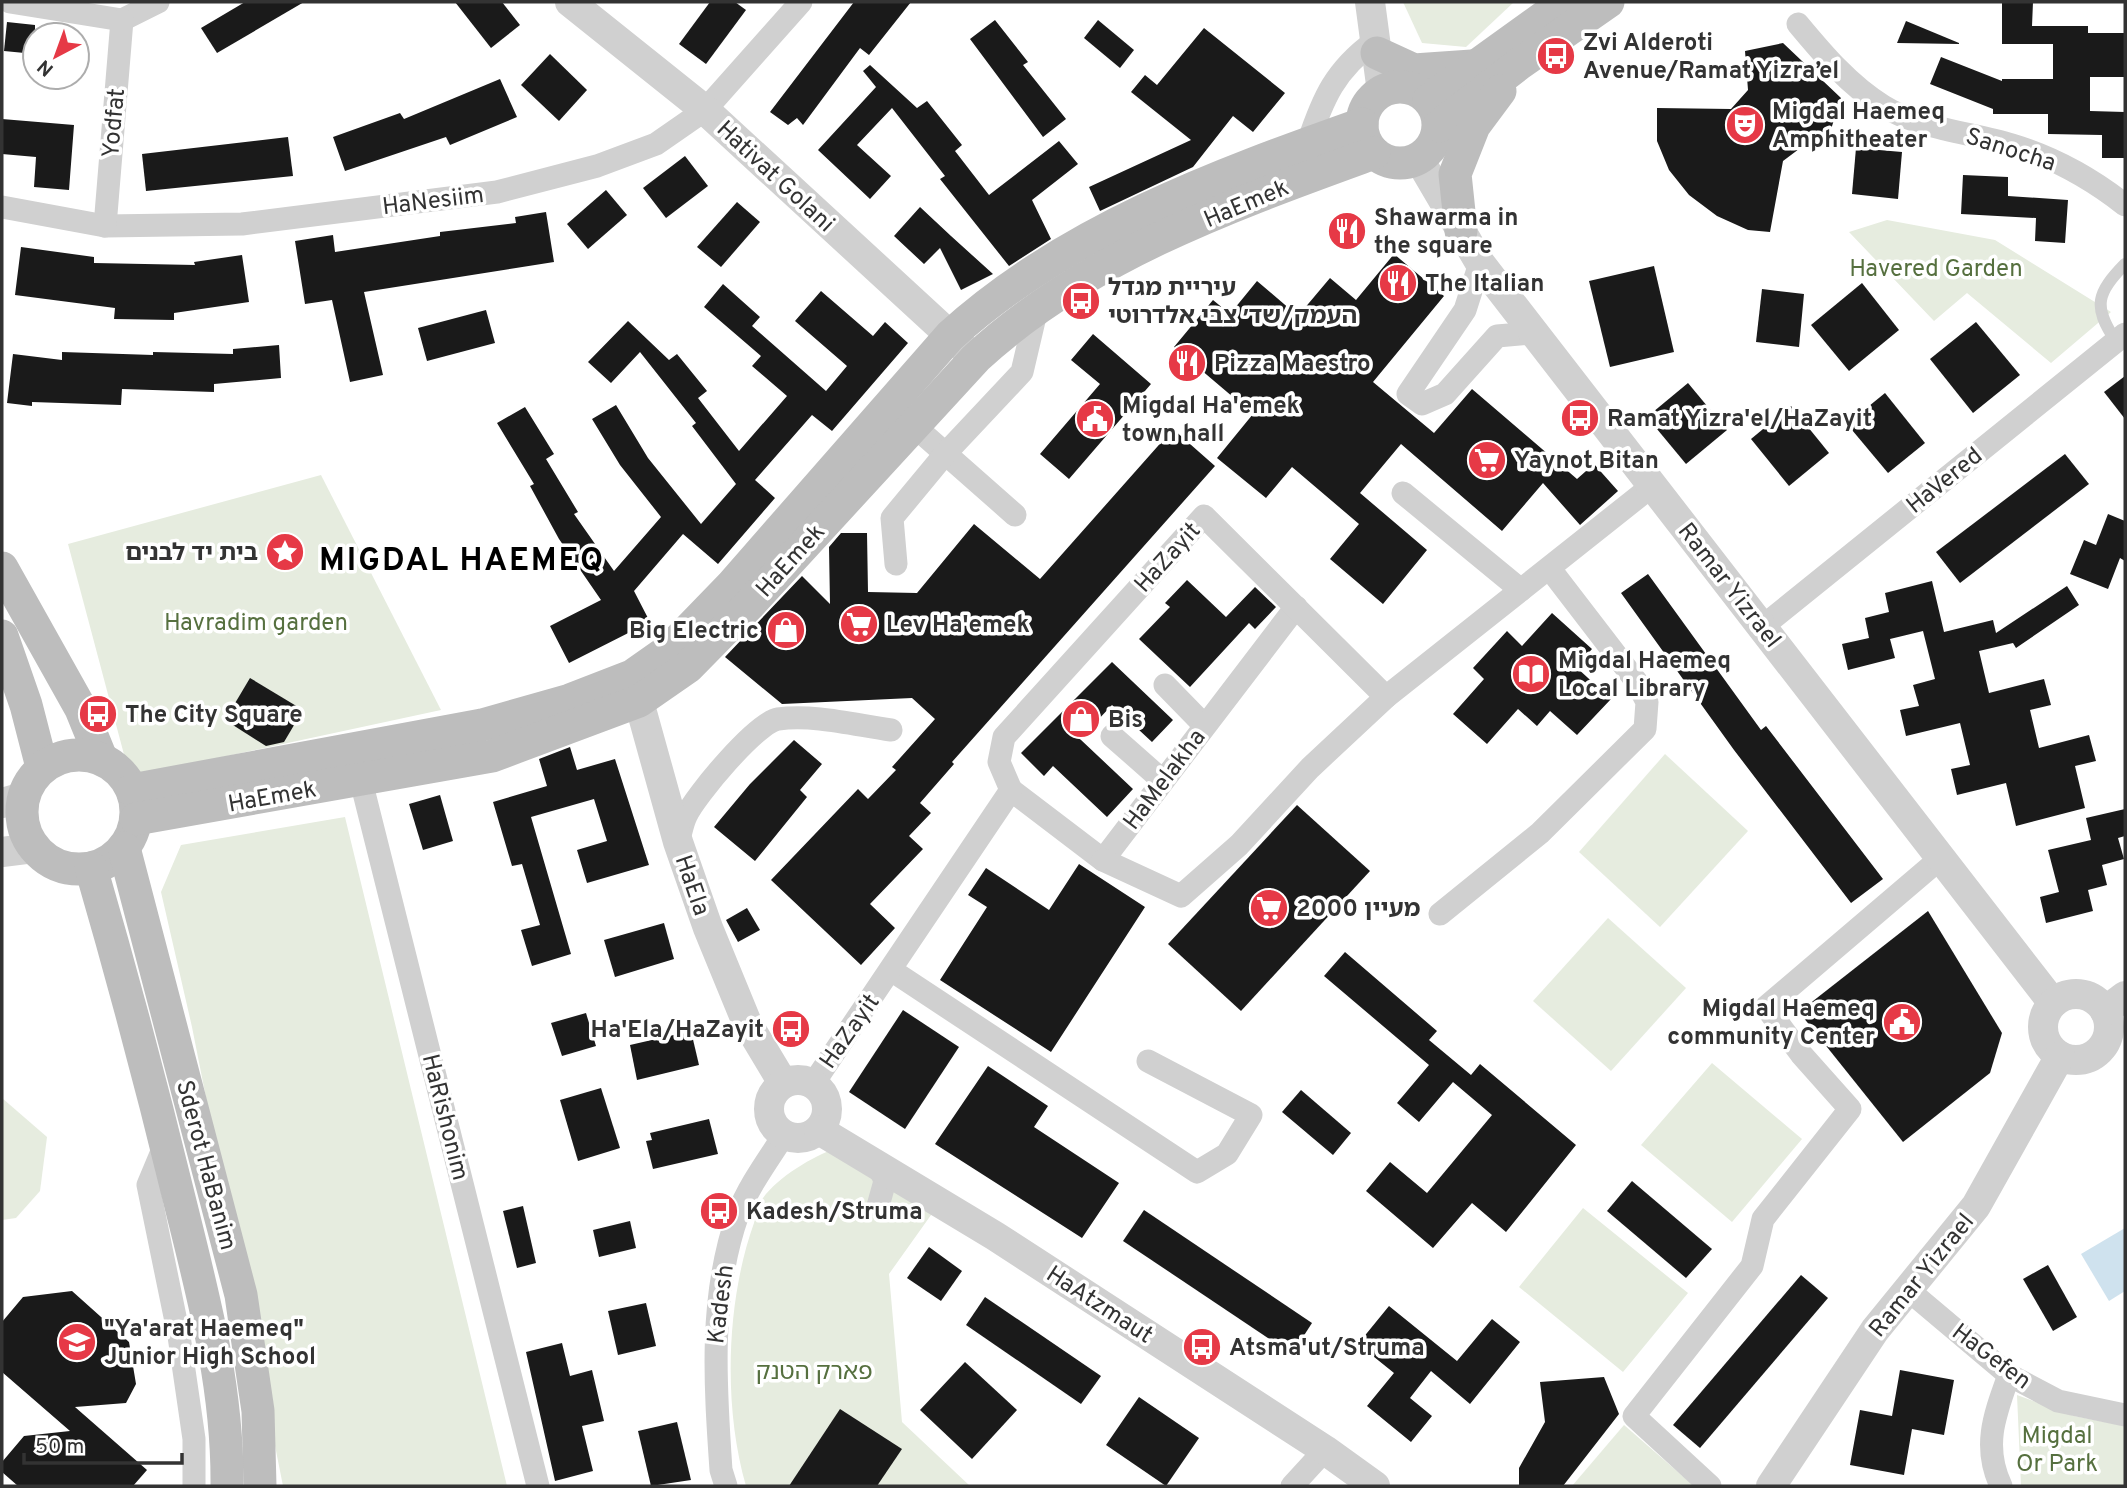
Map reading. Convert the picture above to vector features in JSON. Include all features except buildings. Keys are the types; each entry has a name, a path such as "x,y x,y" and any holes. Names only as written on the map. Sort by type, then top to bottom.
{"main road":[{"path":"1434,113 1407,88 1382,92 1368,105 1368,139 1395,163 1419,159 1429,150 1434,113 1472,66 1508,46 1565,2"},
{"path":"1434,113 1519,64 1608,2"},
{"path":"1376,47 1414,70 1472,66"},
{"path":"1461,230 1455,174 1474,126 1519,64"},
{"name":"HaEmek","path":"902,416 950,336 978,310 1090,236 1256,162 1308,143 1368,139"},
{"name":"HaEmek","path":"131,819 356,764 482,724 570,701 636,689 669,650 731,586 902,416 1037,308 1100,267 1266,193 1368,139"},
{"path":"2,568 80,709 101,758 125,776 131,819 110,861 91,868 70,869 18,850 25,832 21,815 12,800 30,780 42,767 70,755 101,758"},
{"path":"2,636 26,705 42,767"},
{"name":"Sderot HaBanim","path":"131,819 241,1295 258,1411 260,1486"},
{"name":"Sderot HaBanim","path":"91,868 134,1016 210,1324 228,1430 227,1486"}],"street":[{"path":"10,2 122,20 158,2"},
{"name":"Hativat Golani","path":"570,2 705,110 975,358"},
{"name":"HaNesiim","path":"2,207 104,226 242,224 497,192 597,166 656,144 705,110 801,2"},
{"path":"1370,2 1382,92"},
{"name":"Yodfat","path":"104,226 122,20"},
{"name":"Sanocha","path":"1798,24 1834,67 1884,107 1933,125 2014,145 2073,170 2125,205"},
{"path":"1308,143 1329,90 1349,60 1376,47"},
{"name":"Ramar Yizrael","path":"1419,159 1480,263 2053,1003"},
{"path":"1480,263 1465,310 1408,394 1422,404 1445,394 1497,336 1533,332"},
{"path":"896,564 892,519 945,454 1022,372 1037,308"},
{"name":"HaVered","path":"1762,627 2121,337"},
{"path":"902,416 1015,515"},
{"path":"1011,790 1103,860 1181,896 1238,845 1310,768 1386,697 1652,486"},
{"path":"1403,493 1521,590"},
{"name":"HaZayit","path":"813,1084 1011,790 999,762 1004,737 1205,516 1386,697"},
{"path":"1440,914 1541,833 1644,729 1647,702 1636,681 1549,569"},
{"name":"HaMelakha","path":"1103,860 1296,607"},
{"path":"1165,685 1204,725"},
{"name":"HaEla","path":"636,689 678,842 747,1023 783,1083"},
{"path":"678,842 686,816 714,778 752,734 774,719 800,718 891,730"},
{"path":"1112,736 1162,780"},
{"name":"HaRishonim","path":"356,764 538,1486"},
{"path":"1710,1486 1634,1416 1752,1266 1763,1219 1850,1109 1801,1054 1766,1007 1942,857"},
{"path":"891,970 1197,1172 1227,1154 1251,1115 1148,1061"},
{"path":"2075,994 2097,1002 2115,1003 2100,1050 2085,1059 2060,1056 2048,1044 2043,1027 2053,1003 2075,994"},
{"name":"Ramar Yizrael","path":"1771,1486 1875,1330 1976,1206 2060,1056"},
{"path":"798,1080 813,1084 825,1096 827,1105 824,1123 819,1130 802,1138 784,1135 771,1122 771,1096 783,1083 798,1080"},
{"name":"HaAtzmaut","path":"819,1130 877,1162 1325,1450 1376,1486"},
{"name":"Kadesh","path":"726,1486 721,1470 713,1360 726,1253 739,1211 784,1135"},
{"path":"166,1142 148,1185 179,1336 194,1439 194,1486"},
{"path":"877,1162 885,1181 878,1206"},
{"name":"HaGefen","path":"1908,1289 2009,1375 2057,1401 2125,1415"},
{"path":"2001,1486 1990,1452 1991,1425 2009,1375"},
{"path":"1292,1486 1325,1450"}],"lane":[{"path":"2121,337 2102,321 2099,304 2104,287 2125,264"}],"green space":[{"path":"1403,2 1514,2 1466,47 1422,43"},
{"name":"Havered Garden","path":"1887,220 1995,240 2111,312 2051,363 1967,293 1934,321 1849,232"},
{"name":"Havradim garden","path":"321,475 441,710 130,777 68,544"},
{"path":"1665,754 1748,831 1660,927 1579,852"},
{"path":"345,817 507,1486 283,1486 192,1027 161,892 181,845"},
{"path":"1608,918 1686,988 1611,1071 1533,1001"},
{"path":"1712,1063 1802,1139 1732,1222 1641,1145"},
{"path":"2,1098 47,1137 40,1191 16,1218 2,1220"},
{"name":"פארק הטנק","path":"837,1148 936,1208 889,1274 902,1422 970,1486 746,1486 734,1423 731,1389 733,1320 745,1253 758,1207 770,1190 797,1168"},
{"path":"1583,1208 1688,1293 1623,1372 1519,1287"},
{"name":"Migdal Or Park","path":"2017,1395 2074,1416 2125,1426 2125,1486 2021,1486"},
{"path":"1624,1425 1694,1486 1572,1486"}],"water":[{"path":"2125,1228 2125,1291 2109,1301 2081,1254"}],"place":[{"name":"Zvi Alderoti Avenue/Ramat Yizra’el","path":"1556,56"},
{"name":"Migdal Haemeq Amphitheater","path":"1745,125"},
{"name":"Shawarma in the square","path":"1347,231"},
{"name":"The Italian","path":"1398,283"},
{"name":"עיריית מגדל העמק/שד׳ צבי אלדרוטי","path":"1081,301"},
{"name":"Pizza Maestro","path":"1187,363"},
{"name":"Ramat Yizra'el/HaZayit","path":"1580,418"},
{"name":"Migdal Ha'emek town hall","path":"1095,419"},
{"name":"Yaynot Bitan","path":"1487,460"},
{"name":"בית יד לבנים","path":"285,552"},
{"name":"Lev Ha'emek","path":"859,624"},
{"name":"Big Electric","path":"786,630"},
{"name":"Migdal Haemeq Local Library","path":"1531,674"},
{"name":"The City Square","path":"98,714"},
{"name":"Bis","path":"1081,719"},
{"name":"מעיין 2000","path":"1269,908"},
{"name":"Migdal Haemeq community Center","path":"1902,1022"},
{"name":"Ha'Ela/HaZayit","path":"791,1029"},
{"name":"Kadesh/Struma","path":"719,1211"},
{"name":"\"Ya'arat Haemeq\" Junior High School","path":"77,1342"},
{"name":"Atsma'ut/Struma","path":"1202,1347"}],"district":[{"name":"MIGDAL HAEMEQ","path":"462,559"}]}
